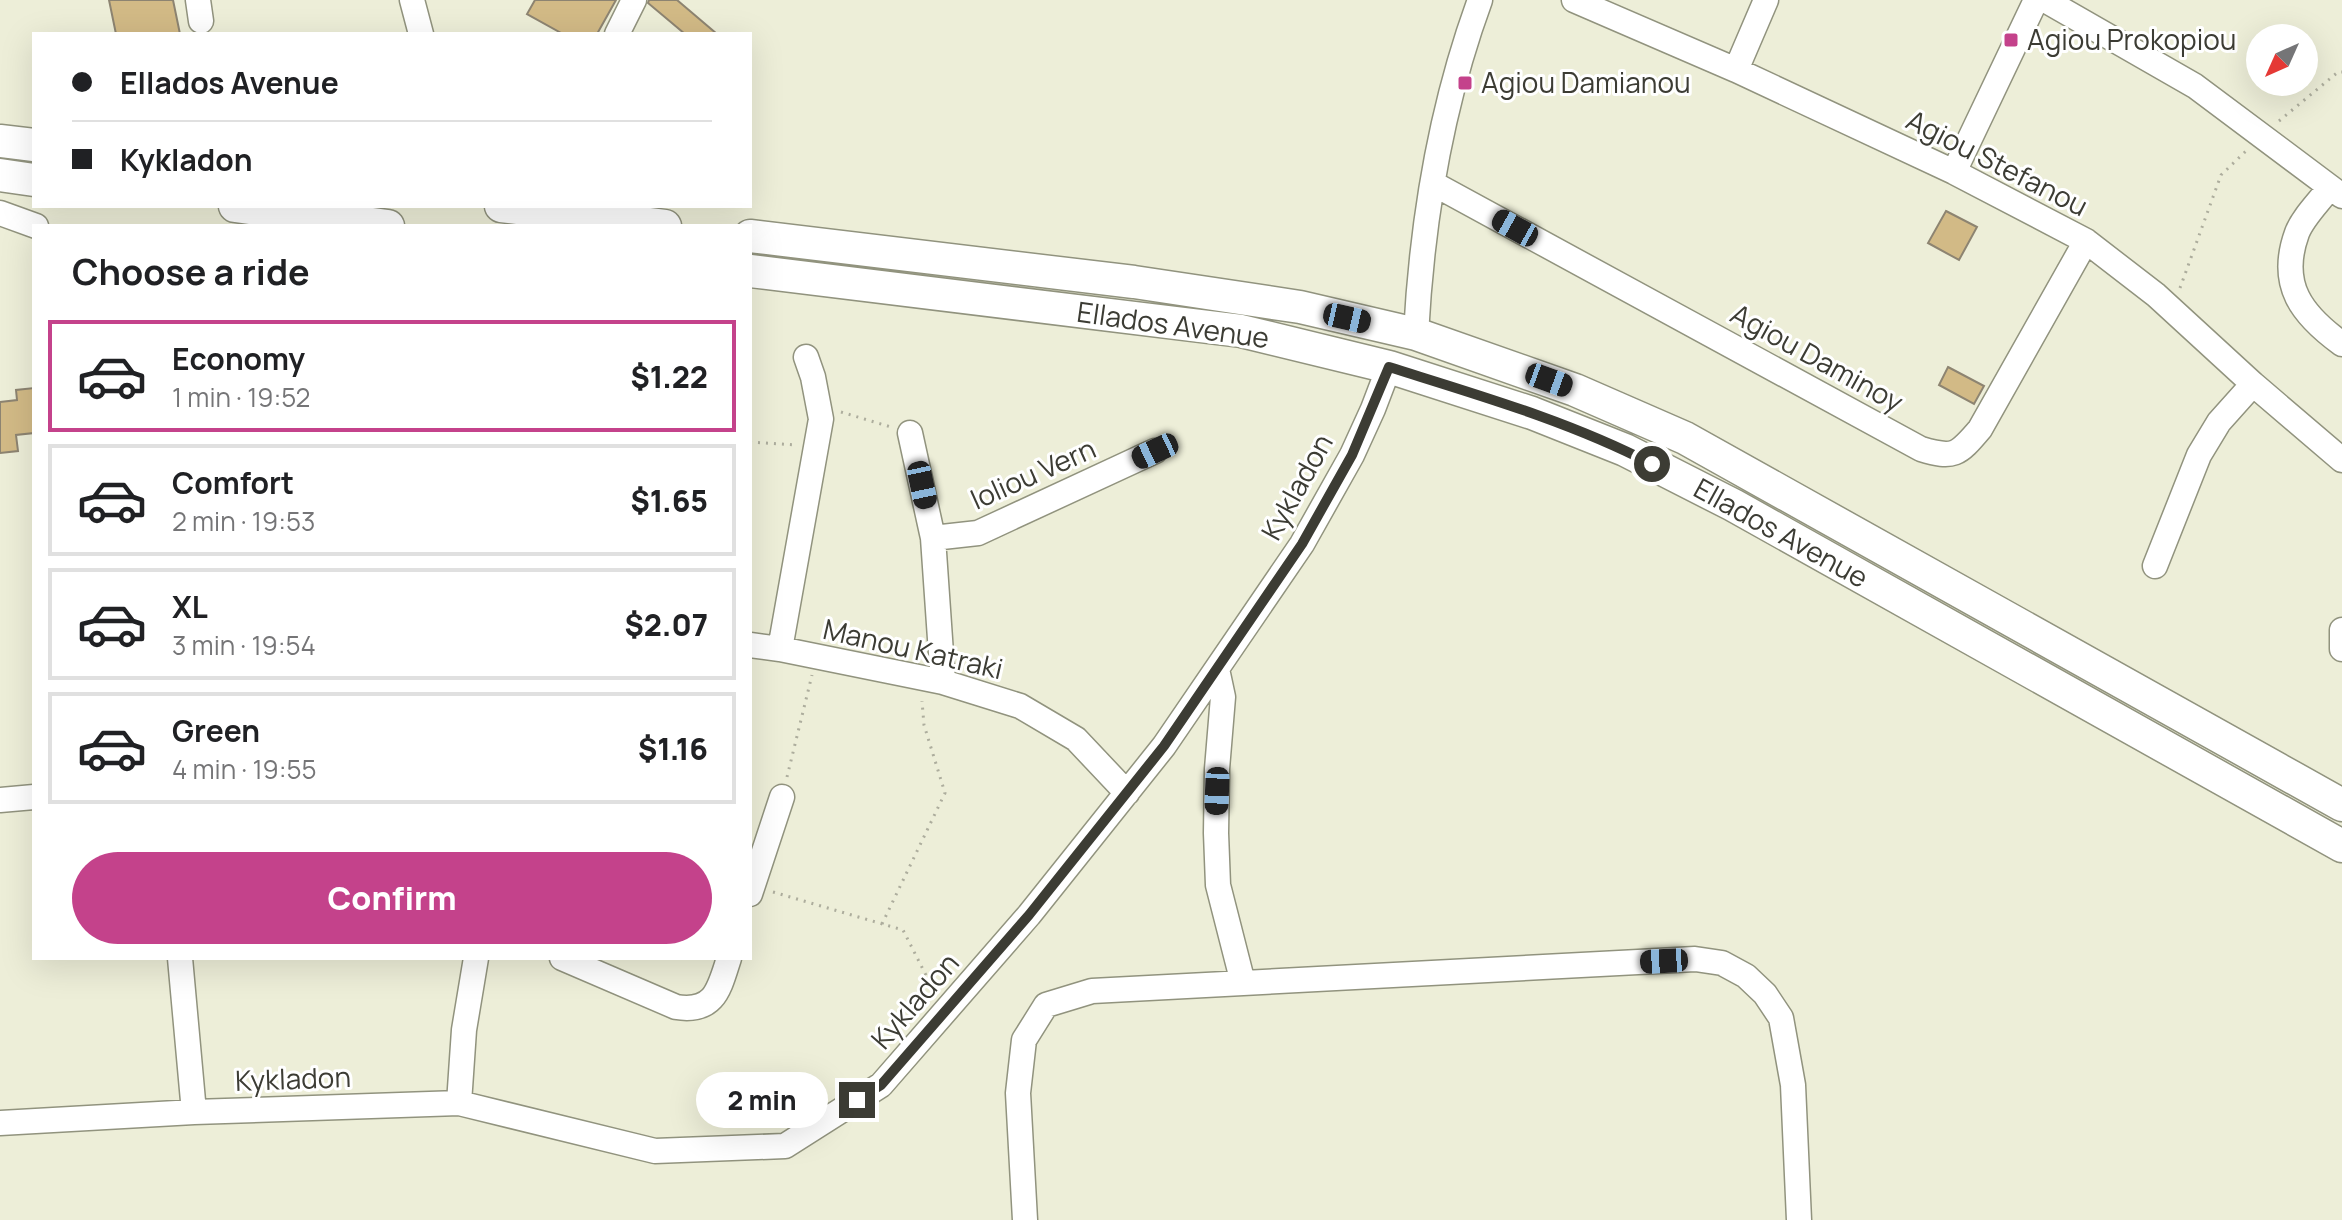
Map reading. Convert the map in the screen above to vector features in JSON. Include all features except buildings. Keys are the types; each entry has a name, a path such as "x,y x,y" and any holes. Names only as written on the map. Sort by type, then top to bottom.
{"main road":[{"path":"0,141 32,145"},
{"path":"0,175 32,180"},
{"path":"250,208 373,224"},
{"path":"511,208 576,221 629,224"},
{"name":"Ellados Avenue","path":"752,236 1134,282 1285,305 1416,334 1575,390 1685,438 2342,805"},
{"name":"Ellados Avenue","path":"752,271 1241,331 1389,367 1532,413 1625,450 1733,505 2342,846"}],"street":[{"path":"412,0 420,32"},
{"path":"618,32 634,0"},
{"path":"1416,334 1422,244 1445,121 1461,52 1480,0"},
{"name":"Agiou Stefanou","path":"1574,0 1736,70 1954,172 2086,241 2172,309 2342,460"},
{"path":"1736,70 1766,0"},
{"path":"1954,172 2036,0"},
{"path":"2045,0 2195,86 2336,192 2298,231 2290,267 2298,303 2318,327 2342,344"},
{"name":"Agiou Daminoy","path":"1434,184 1921,449 1942,455 1953,454 1965,446 1980,429 2086,241"},
{"path":"0,213 32,225"},
{"path":"940,294 945,259"},
{"path":"780,649 821,419 806,357"},
{"name":"Kykladon","path":"0,1123 194,1112 459,1103 655,1151 785,1146 881,1085 1029,915 1164,746 1302,544 1352,455 1389,367"},
{"path":"2155,566 2199,455 2219,422 2253,384"},
{"path":"910,433 933,538 943,682"},
{"name":"Ioliou Vern","path":"933,538 978,533 1155,451"},
{"path":"2342,630 2342,649"},
{"name":"Manou Katraki","path":"752,645 943,682 1020,706 1076,739 1127,793"},
{"path":"1217,669 1223,697 1217,769 1218,885 1243,983"},
{"path":"0,800 32,797"},
{"path":"752,887 782,797"},
{"path":"1025,1220 1018,1093 1024,1040 1046,1005 1092,991 1695,959 1722,963 1746,976 1765,994 1781,1018 1793,1085 1799,1220"},
{"path":"180,960 194,1112"},
{"path":"459,1103 464,1030 476,960"},
{"path":"567,960 676,1007 691,1009 702,1006 718,990 728,960"}],"path":[{"path":"2172,309 2221,175 2262,136 2338,72 2342,72"},
{"path":"818,405 910,433"},
{"path":"752,442 816,447"},
{"path":"782,797 816,656"},
{"path":"882,924 945,793 924,725 919,677"},
{"path":"752,890 903,930 944,1013"}],"place":[{"name":"Agiou Prokopiou","path":"2011,40"},
{"name":"Agiou Damianou","path":"1465,83"}],"route":[{"path":"857,1100 881,1085 1012,935 1164,746 1302,544 1352,455 1389,367 1532,413 1652,464"}]}
